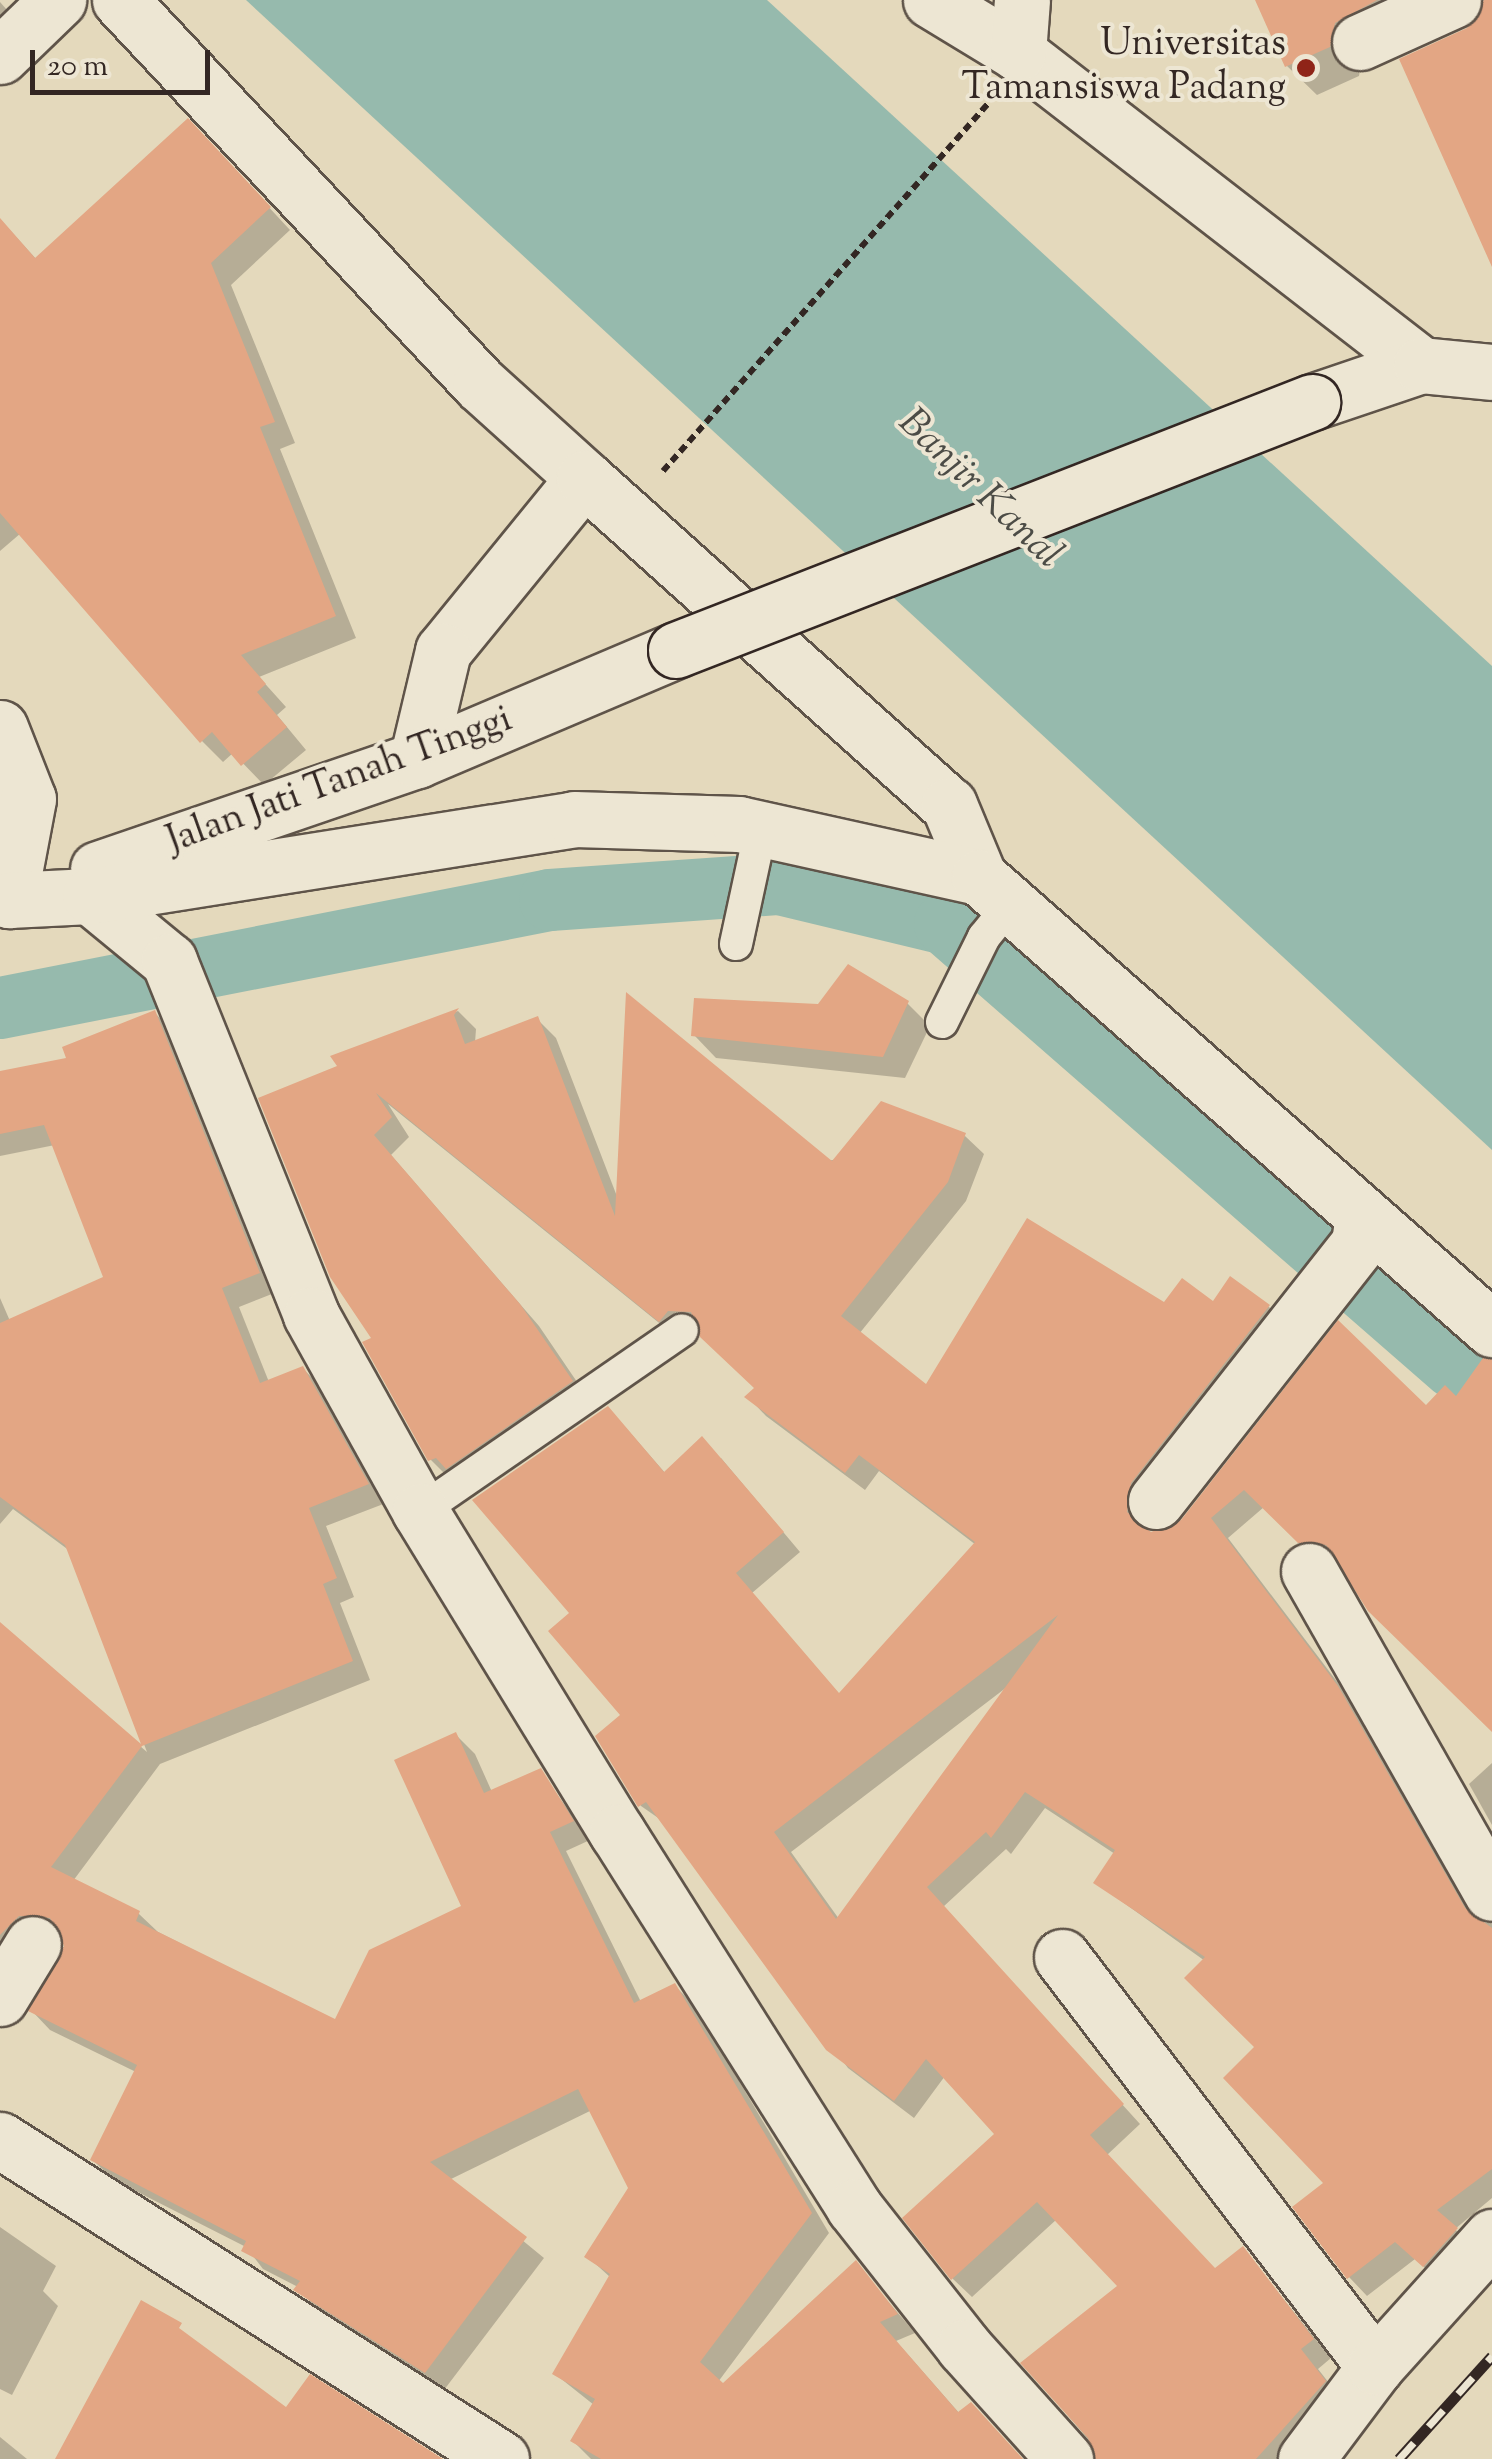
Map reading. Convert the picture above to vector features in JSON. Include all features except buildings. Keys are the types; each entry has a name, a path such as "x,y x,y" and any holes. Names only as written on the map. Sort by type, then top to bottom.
{"street":[{"path":"0,56 58,0"},
{"path":"120,0 480,384 949,806 991,906"},
{"path":"931,0 1007,73 1420,365 1492,372"},
{"path":"1007,73 1022,0"},
{"path":"1360,42 1453,0"},
{"name":"Jalan Jati Tanah Tinggi","path":"4,901 417,760 676,650 1312,402 1420,365"},
{"path":"417,760 443,651 584,478"},
{"path":"0,728 28,799 4,901 90,896 574,820 748,836 991,906 1361,1230 1492,1328"},
{"path":"90,896 179,984 311,1315 420,1511 854,2206 964,2347 1065,2459"},
{"path":"1156,1501 1308,1310 1361,1230"},
{"path":"1309,1571 1492,1893"},
{"path":"0,1998 33,1944"},
{"path":"1062,1958 1375,2367"},
{"path":"0,2140 501,2459"},
{"path":"1306,2459 1375,2367 1492,2237"}],"lane":[{"path":"739,930 748,836"},
{"path":"946,1013 991,906"},
{"path":"420,1511 682,1330"}],"path":[{"path":"657,477 1007,73"}],"water":[{"name":"Banjir Kanal","path":"246,0 767,0 1492,666 1492,1150"}],"waterway":[{"path":"0,1008 550,900 780,884 945,924 1454,1368"}],"railway":[{"path":"1399,2459 1492,2356"}],"place":[{"name":"Universitas Tamansiswa Padang","path":"1306,68"}]}
